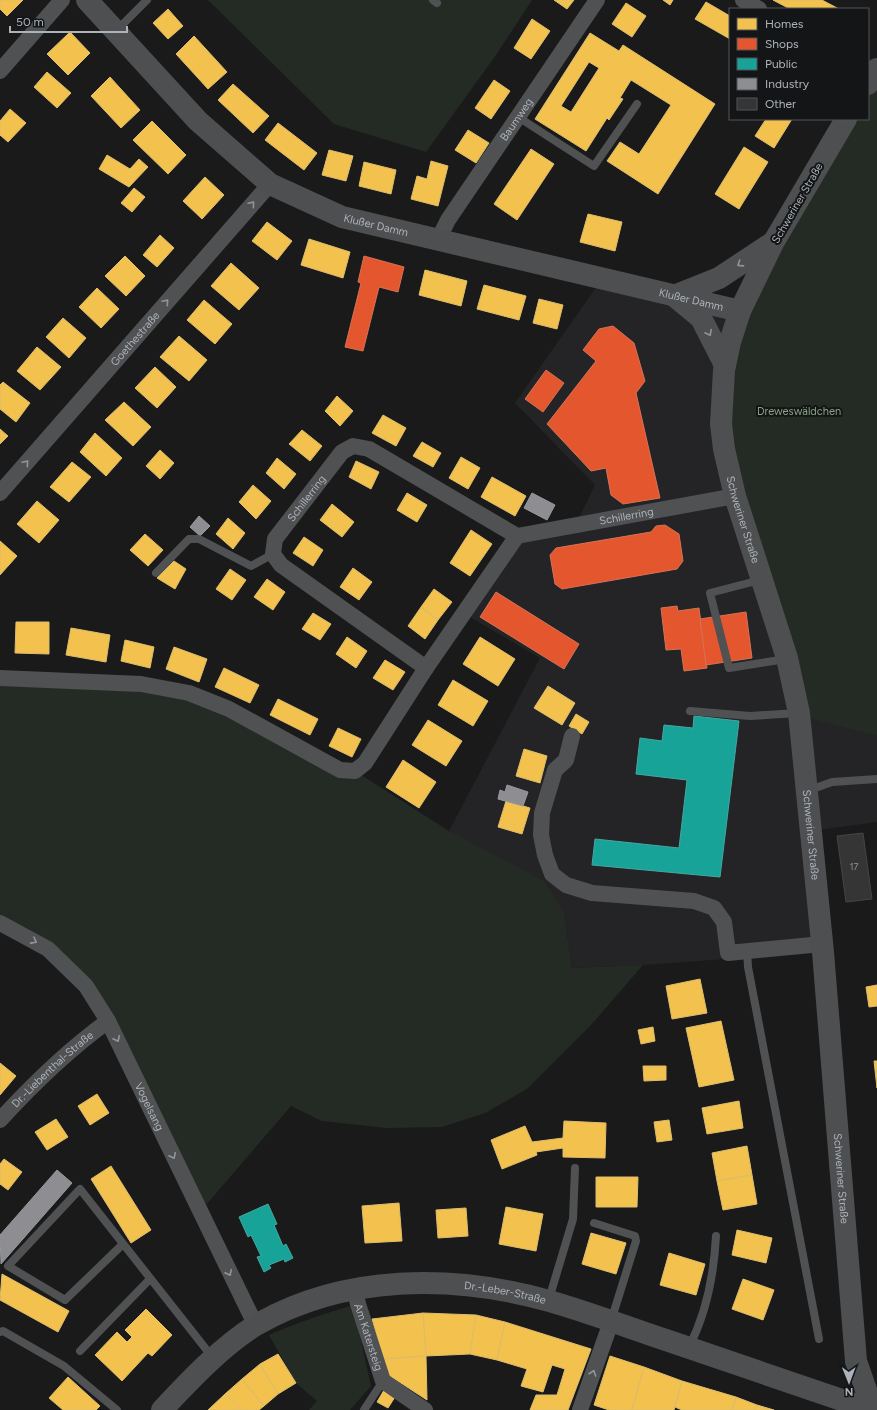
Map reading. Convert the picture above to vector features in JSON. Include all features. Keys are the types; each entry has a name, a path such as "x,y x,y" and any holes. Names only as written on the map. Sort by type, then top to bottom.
{"main road":[{"name":"Klußer Damm","path":"87,0 198,121 270,184 342,217 740,311"},
{"path":"869,82 877,69"},
{"name":"Schweriner Straße","path":"845,120 773,243 740,311 730,342 725,365 721,397 721,424 724,449 735,496 787,658 799,713 822,944 846,1213 856,1361 872,1410"},
{"path":"725,365 701,318 674,296 719,278 773,243"},
{"name":"Dr.-Leber-Straße","path":"162,1410 214,1358 256,1326 309,1302 355,1290 388,1284 463,1284 549,1301 872,1410"}],"street":[{"path":"0,71 62,0"},
{"name":"Baumweg","path":"438,240 448,220 598,0"},
{"path":"743,0 757,8"},
{"name":"Goethestraße","path":"0,493 270,184"},
{"name":"Schillerring","path":"272,554 275,539 342,452 353,446 369,449 517,536 735,496"},
{"path":"0,678 141,684 189,693 229,709 340,770 355,771 365,763 426,668 517,536"},
{"path":"272,554 281,565 426,668"},
{"path":"572,736 566,760 555,770 542,813 541,835 545,855 552,874 566,885 592,893 694,901 714,908 724,922 728,953 822,944"},
{"name":"Vogelsang","path":"0,923 48,948 86,986 108,1021 256,1326"},
{"name":"Dr.-Liebenthal-Straße","path":"0,1120 36,1082 87,1036 108,1021"},
{"name":"Am Katersteig","path":"355,1290 358,1304 383,1381 425,1410"},
{"path":"580,1410 611,1322"}],"lane":[{"path":"116,31 147,0"},
{"path":"518,117 594,166 637,104"},
{"path":"156,572 189,539 199,539 251,566 272,554"},
{"path":"761,580 710,593 729,668 787,658"},
{"path":"690,711 750,716 799,713"},
{"path":"807,791 832,782 877,779"},
{"path":"747,951 748,967 819,1340"},
{"path":"549,1301 573,1219 575,1168"},
{"path":"123,1244 65,1300 8,1266 80,1190 214,1358"},
{"path":"594,1223 634,1236 636,1241 611,1322"},
{"path":"688,1348 699,1327 715,1258 716,1236"},
{"path":"80,1351 150,1279"},
{"path":"0,1332 3,1331 64,1366 117,1410"},
{"path":"364,1410 383,1381"}],"shaded area":[{"path":"602,279 740,311 799,713 877,736 877,822 811,831 823,952 643,965 572,968 564,913 449,831 540,658 463,613 517,536 575,526 595,485 515,403"}],"green space":[{"path":"208,0 532,0 496,55 426,152 334,124"},
{"name":"Dreweswäldchen","path":"877,71 877,736 798,715 721,397 780,231 847,120 869,120 869,84"},
{"path":"0,678 189,693 355,771 449,831 544,881 564,913 572,968 643,965 591,1025 527,1089 485,1113 442,1127 387,1128 322,1121 291,1106 200,1212 86,986 0,923"},
{"path":"353,1305 371,1386 350,1410 309,1410 317,1401 296,1383 269,1335 321,1315"}],"building: Homes":[{"path":"0,0 23,0 7,16 0,9"},
{"path":"554,0 574,0 567,9"},
{"path":"663,0 673,0 670,5"},
{"path":"773,0 822,0 837,8 788,8"},
{"path":"706,2 729,15 729,38 695,19"},
{"path":"626,3 646,16 632,37 612,24"},
{"path":"168,9 183,26 168,39 153,23"},
{"path":"532,19 550,31 531,59 514,48"},
{"path":"70,32 90,53 68,75 47,54"},
{"path":"590,33 619,51 623,45 715,104 658,194 607,161 620,142 639,154 671,105 631,80 620,98 623,99 609,120 607,118 586,151 535,119","holes":["589,62 599,68 571,112 561,106"]},
{"path":"194,36 227,72 208,89 176,54"},
{"path":"47,72 71,93 57,108 34,87"},
{"path":"110,77 140,110 121,128 91,96"},
{"path":"494,80 510,91 491,119 475,108"},
{"path":"233,84 269,116 253,133 218,100"},
{"path":"10,109 26,123 8,142 0,135 0,121"},
{"path":"765,120 791,120 774,148 755,136"},
{"path":"152,121 186,155 168,174 133,140"},
{"path":"278,123 317,153 304,170 265,140"},
{"path":"468,130 489,143 476,163 455,150"},
{"path":"744,147 768,162 739,209 715,194"},
{"path":"531,149 554,164 517,220 494,204"},
{"path":"329,150 353,156 346,181 322,175"},
{"path":"107,155 130,169 139,159 148,167 129,187 99,169"},
{"path":"431,161 448,166 438,206 411,199 417,176 427,179"},
{"path":"364,162 396,170 391,194 359,186"},
{"path":"205,177 224,195 202,219 183,201"},
{"path":"134,188 145,197 132,212 121,203"},
{"path":"588,214 622,222 615,251 580,242"},
{"path":"267,222 292,241 277,260 252,241"},
{"path":"160,235 174,248 157,267 143,255"},
{"path":"309,239 350,252 343,278 301,265"},
{"path":"125,256 145,276 126,296 105,276"},
{"path":"231,263 259,288 239,310 211,286"},
{"path":"425,270 467,281 461,306 419,295"},
{"path":"484,285 526,296 519,320 477,309"},
{"path":"97,288 119,309 101,328 79,307"},
{"path":"539,299 563,305 557,329 533,323"},
{"path":"204,300 232,324 215,344 187,320"},
{"path":"63,318 86,338 69,358 46,337"},
{"path":"179,336 207,360 189,381 160,357"},
{"path":"37,347 61,367 40,390 17,371"},
{"path":"155,367 176,387 157,408 135,388"},
{"path":"3,382 30,403 16,422 0,409 0,385"},
{"path":"337,396 353,411 340,426 325,411"},
{"path":"124,402 151,427 133,446 105,420"},
{"path":"383,415 406,428 396,446 372,433"},
{"path":"0,429 8,436 0,444"},
{"path":"302,430 322,446 310,461 289,444"},
{"path":"95,433 122,458 106,476 80,452"},
{"path":"422,442 441,453 433,467 413,456"},
{"path":"160,450 174,463 160,479 146,466"},
{"path":"461,457 480,468 468,489 449,478"},
{"path":"277,458 296,474 284,489 266,473"},
{"path":"356,461 379,472 371,489 349,477"},
{"path":"72,462 91,477 69,502 50,487"},
{"path":"492,477 526,496 515,516 481,497"},
{"path":"253,485 271,501 256,519 239,502"},
{"path":"407,493 427,505 417,522 397,510"},
{"path":"37,501 59,520 39,543 17,524"},
{"path":"332,504 354,522 342,537 320,520"},
{"path":"228,518 245,533 233,549 216,534"},
{"path":"471,530 492,544 470,576 450,563"},
{"path":"145,534 163,550 148,566 130,550"},
{"path":"304,537 323,550 313,566 293,553"},
{"path":"0,541 17,556 0,575"},
{"path":"174,561 186,569 175,589 157,578"},
{"path":"353,568 372,582 359,600 340,587"},
{"path":"230,569 246,580 232,600 216,589"},
{"path":"267,579 285,592 273,610 254,597"},
{"path":"434,589 452,602 438,620 421,607"},
{"path":"421,607 438,620 425,639 408,626"},
{"path":"313,613 331,624 320,640 302,629"},
{"path":"16,622 49,622 49,654 15,653"},
{"path":"71,628 110,635 106,662 66,655"},
{"path":"347,637 367,651 356,668 336,654"},
{"path":"480,637 515,659 498,686 463,664"},
{"path":"125,640 154,647 150,668 121,661"},
{"path":"174,647 207,659 199,682 166,669"},
{"path":"385,660 405,672 393,690 373,678"},
{"path":"224,668 259,685 250,703 215,687"},
{"path":"453,680 488,701 473,726 438,705"},
{"path":"548,686 575,703 562,725 534,708"},
{"path":"278,699 318,719 310,735 270,715"},
{"path":"576,714 589,722 582,734 569,726"},
{"path":"428,720 462,741 446,766 412,745"},
{"path":"338,728 361,739 352,757 329,746"},
{"path":"524,749 547,756 540,783 516,776"},
{"path":"403,760 436,782 419,808 386,787"},
{"path":"506,801 530,808 522,834 498,827"},
{"path":"700,979 707,1013 672,1019 666,986"},
{"path":"877,985 877,1006 869,1007 866,987"},
{"path":"721,1021 734,1080 699,1087 686,1028"},
{"path":"653,1027 655,1041 641,1044 638,1030"},
{"path":"874,1061 877,1061 877,1088"},
{"path":"0,1063 16,1076 0,1095"},
{"path":"643,1066 666,1066 666,1080 644,1081"},
{"path":"97,1094 109,1113 90,1125 78,1106"},
{"path":"739,1101 743,1128 707,1134 702,1108"},
{"path":"56,1119 68,1137 47,1150 35,1132"},
{"path":"669,1120 672,1140 657,1142 654,1122"},
{"path":"564,1121 606,1123 605,1158 563,1157 563,1148 536,1152 537,1155 502,1169 491,1140 525,1126 532,1142 563,1138"},
{"path":"747,1146 752,1175 717,1181 712,1153"},
{"path":"4,1159 22,1172 8,1190 0,1184 0,1164"},
{"path":"111,1166 151,1230 131,1243 91,1179"},
{"path":"752,1175 757,1204 723,1210 717,1181"},
{"path":"596,1177 638,1177 637,1207 596,1207"},
{"path":"399,1203 402,1241 365,1243 362,1206"},
{"path":"506,1207 543,1214 536,1251 499,1244"},
{"path":"466,1208 468,1236 438,1238 436,1210"},
{"path":"737,1230 772,1238 766,1263 732,1255"},
{"path":"591,1233 626,1243 616,1274 582,1264"},
{"path":"669,1253 705,1264 696,1295 660,1285"},
{"path":"2,1274 69,1311 58,1332 0,1300"},
{"path":"743,1279 774,1290 763,1320 732,1309"},
{"path":"146,1309 172,1335 152,1356 148,1353 122,1381 95,1355 117,1332 127,1342 132,1337 125,1330"},
{"path":"423,1313 476,1315 470,1354 426,1356"},
{"path":"423,1313 426,1356 383,1359 372,1319"},
{"path":"476,1315 505,1322 497,1360 470,1354"},
{"path":"505,1322 591,1349 568,1410 530,1410 536,1395 557,1395 565,1369 552,1365 543,1392 521,1386 527,1369 497,1360"},
{"path":"278,1354 296,1383 278,1394 260,1364"},
{"path":"426,1356 427,1400 387,1374 383,1359"},
{"path":"610,1356 644,1367 632,1410 609,1410 594,1405"},
{"path":"260,1364 278,1394 264,1406 242,1379"},
{"path":"644,1367 682,1381 674,1410 632,1410"},
{"path":"68,1377 100,1406 96,1410 63,1410 49,1398"},
{"path":"242,1379 264,1406 259,1410 241,1410 225,1394"},
{"path":"682,1381 736,1397 732,1410 682,1410 675,1407"},
{"path":"384,1390 395,1397 388,1408 377,1402"},
{"path":"225,1394 241,1410 208,1410"},
{"path":"736,1397 757,1405 755,1410 732,1410"},
{"path":"757,1405 774,1410 755,1410"}],"building: Shops":[{"path":"364,256 404,267 398,292 379,287 363,351 345,347 361,283 358,282"},
{"path":"613,326 634,343 645,381 636,393 660,498 623,504 611,495 606,468 591,471 547,424 596,361 583,350 599,329"},
{"path":"546,370 564,383 543,412 525,399"},
{"path":"665,525 679,534 683,561 677,569 562,589 555,584 550,555 556,548 651,532 656,526"},
{"path":"496,592 579,644 564,669 480,617"},
{"path":"677,606 678,611 699,608 707,668 684,671 681,649 666,650 661,608"},
{"path":"746,612 752,658 706,665 700,619"}],"building: Public":[{"path":"694,716 739,721 720,877 592,865 595,839 679,848 687,780 636,774 640,738 662,741 664,725 693,728"},
{"path":"268,1204 277,1224 274,1225 283,1246 286,1244 293,1258 285,1262 284,1259 269,1265 271,1268 264,1272 257,1257 261,1256 251,1235 248,1237 239,1217"}],"building: Industry":[{"path":"532,493 555,505 547,520 524,508"},
{"path":"199,516 210,526 200,536 190,527"},
{"path":"507,785 528,792 523,806 498,799 500,790 505,792"},
{"path":"57,1170 72,1183 1,1264 0,1235"}],"building: Other":[{"path":"863,833 872,899 846,902 837,836"}]}
